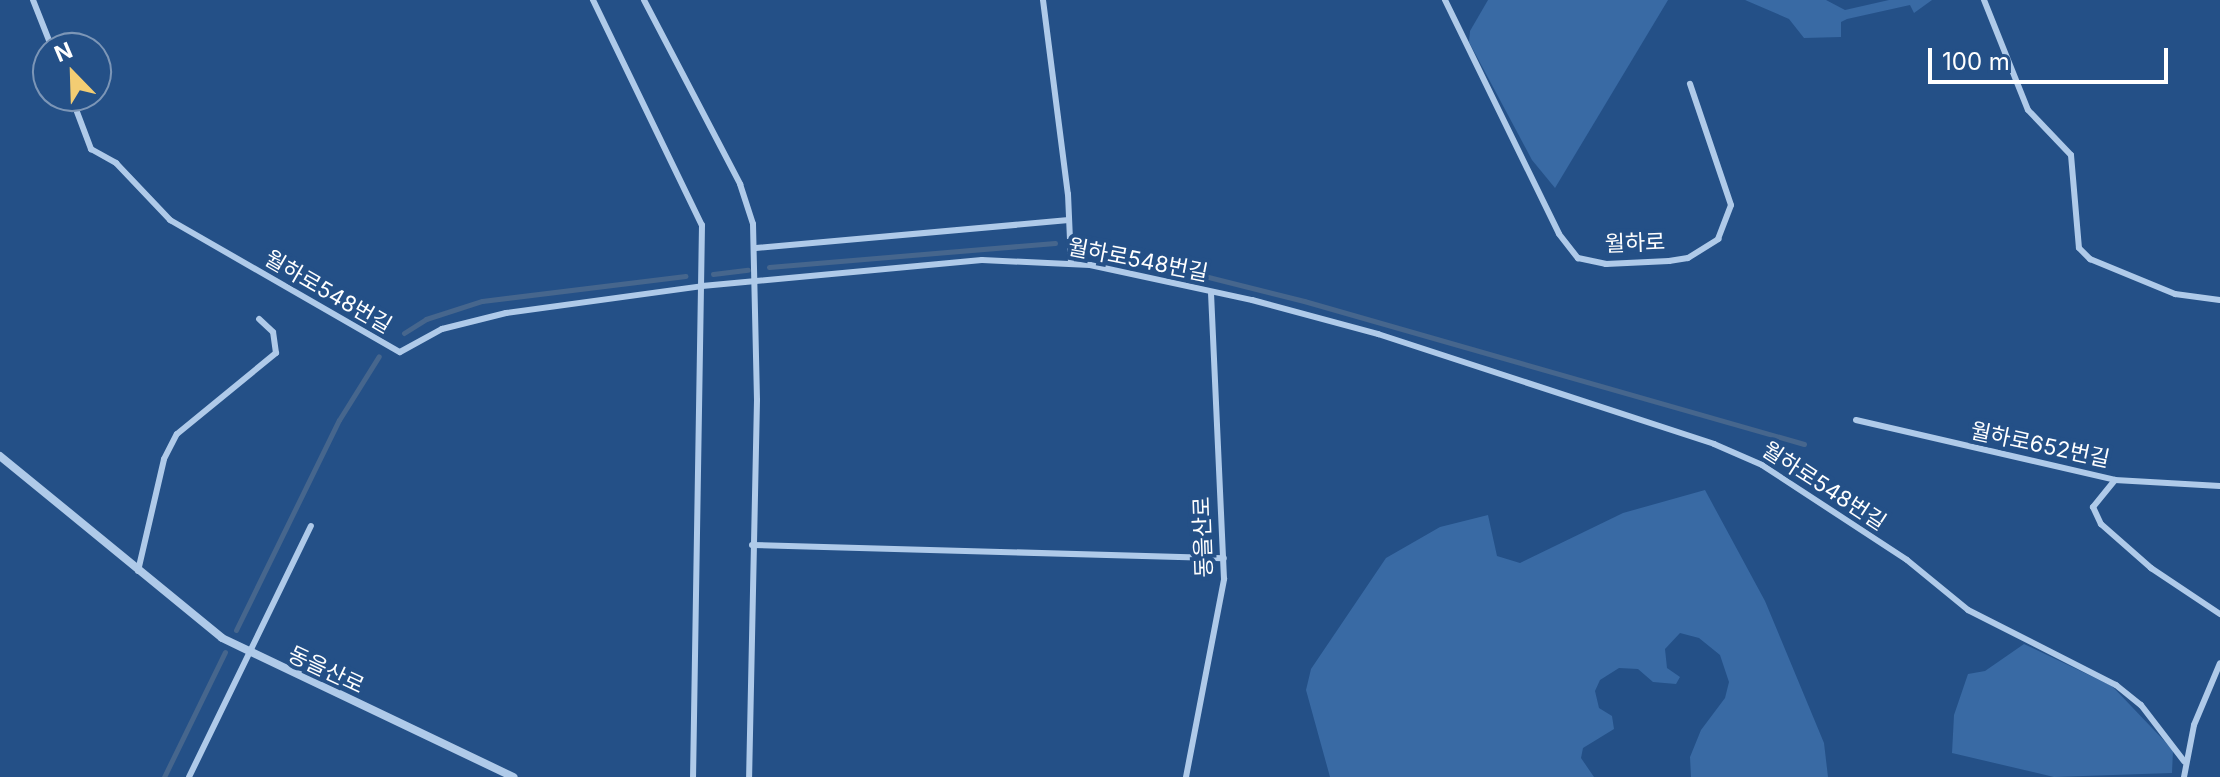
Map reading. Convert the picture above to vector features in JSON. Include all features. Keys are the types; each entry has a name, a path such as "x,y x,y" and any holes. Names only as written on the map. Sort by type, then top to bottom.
{"street":[{"name":"동을산로","path":"0,456 203,626 246,652 514,777"}],"lane":[{"path":"33,0 46,32"},
{"path":"593,0 696,204 702,225 693,777"},
{"path":"644,0 744,194 756,248 749,777"},
{"path":"1043,0 1069,220 1071,263"},
{"name":"월하로","path":"1445,0 1559,234 1578,258 1606,264 1669,261 1688,258 1718,239 1731,205 1690,84"},
{"path":"1984,0 2028,110 2071,155 2079,248 2090,259 2175,294 2220,300"},
{"name":"월하로548번길","path":"77,112 91,149 116,163 170,220 400,352 471,319 702,286 982,260 1071,263 1378,334 1739,454 1907,560 1968,610 2116,685 2141,705 2184,761"},
{"path":"756,248 1069,220"},
{"name":"동을산로","path":"1186,777 1218,622 1224,558 1211,293"},
{"path":"138,571 162,468 177,434 276,353 273,332 259,319"},
{"name":"월하로652번길","path":"1856,420 2115,480 2220,486"},
{"path":"2115,480 2093,507 2101,524 2151,568 2220,614"},
{"path":"189,777 246,652 311,526"},
{"path":"752,545 1224,558"},
{"path":"2184,777 2184,761 2205,690 2220,663"}],"shaded area":[{"path":"1488,0 1668,0 1555,188 1532,160 1469,42 1470,31"},
{"path":"1745,0 1826,0 1845,10 1889,0 1932,0 1914,13 1910,5 1847,19 1841,22 1841,37 1804,38 1789,19"},
{"path":"1705,490 1765,601 1824,743 1828,777 1691,777 1690,757 1701,730 1725,698 1729,682 1720,655 1699,638 1680,633 1665,649 1667,668 1680,677 1676,684 1653,682 1638,669 1619,668 1600,680 1595,691 1599,708 1612,716 1614,729 1583,748 1581,758 1594,777 1330,777 1306,690 1311,669 1386,558 1440,527 1488,515 1497,556 1520,563 1623,513"},
{"path":"2024,644 2112,686 2173,750 2172,773 2054,777 1952,753 1954,715 1968,674 1985,671"}],"waterway":[{"path":"769,267 1055,243"},
{"path":"1081,245 1304,301 1804,444"},
{"path":"713,274 748,270"},
{"path":"404,333 426,319 482,301 685,276"},
{"path":"236,630 339,420 379,356"},
{"path":"164,777 225,652"}]}
